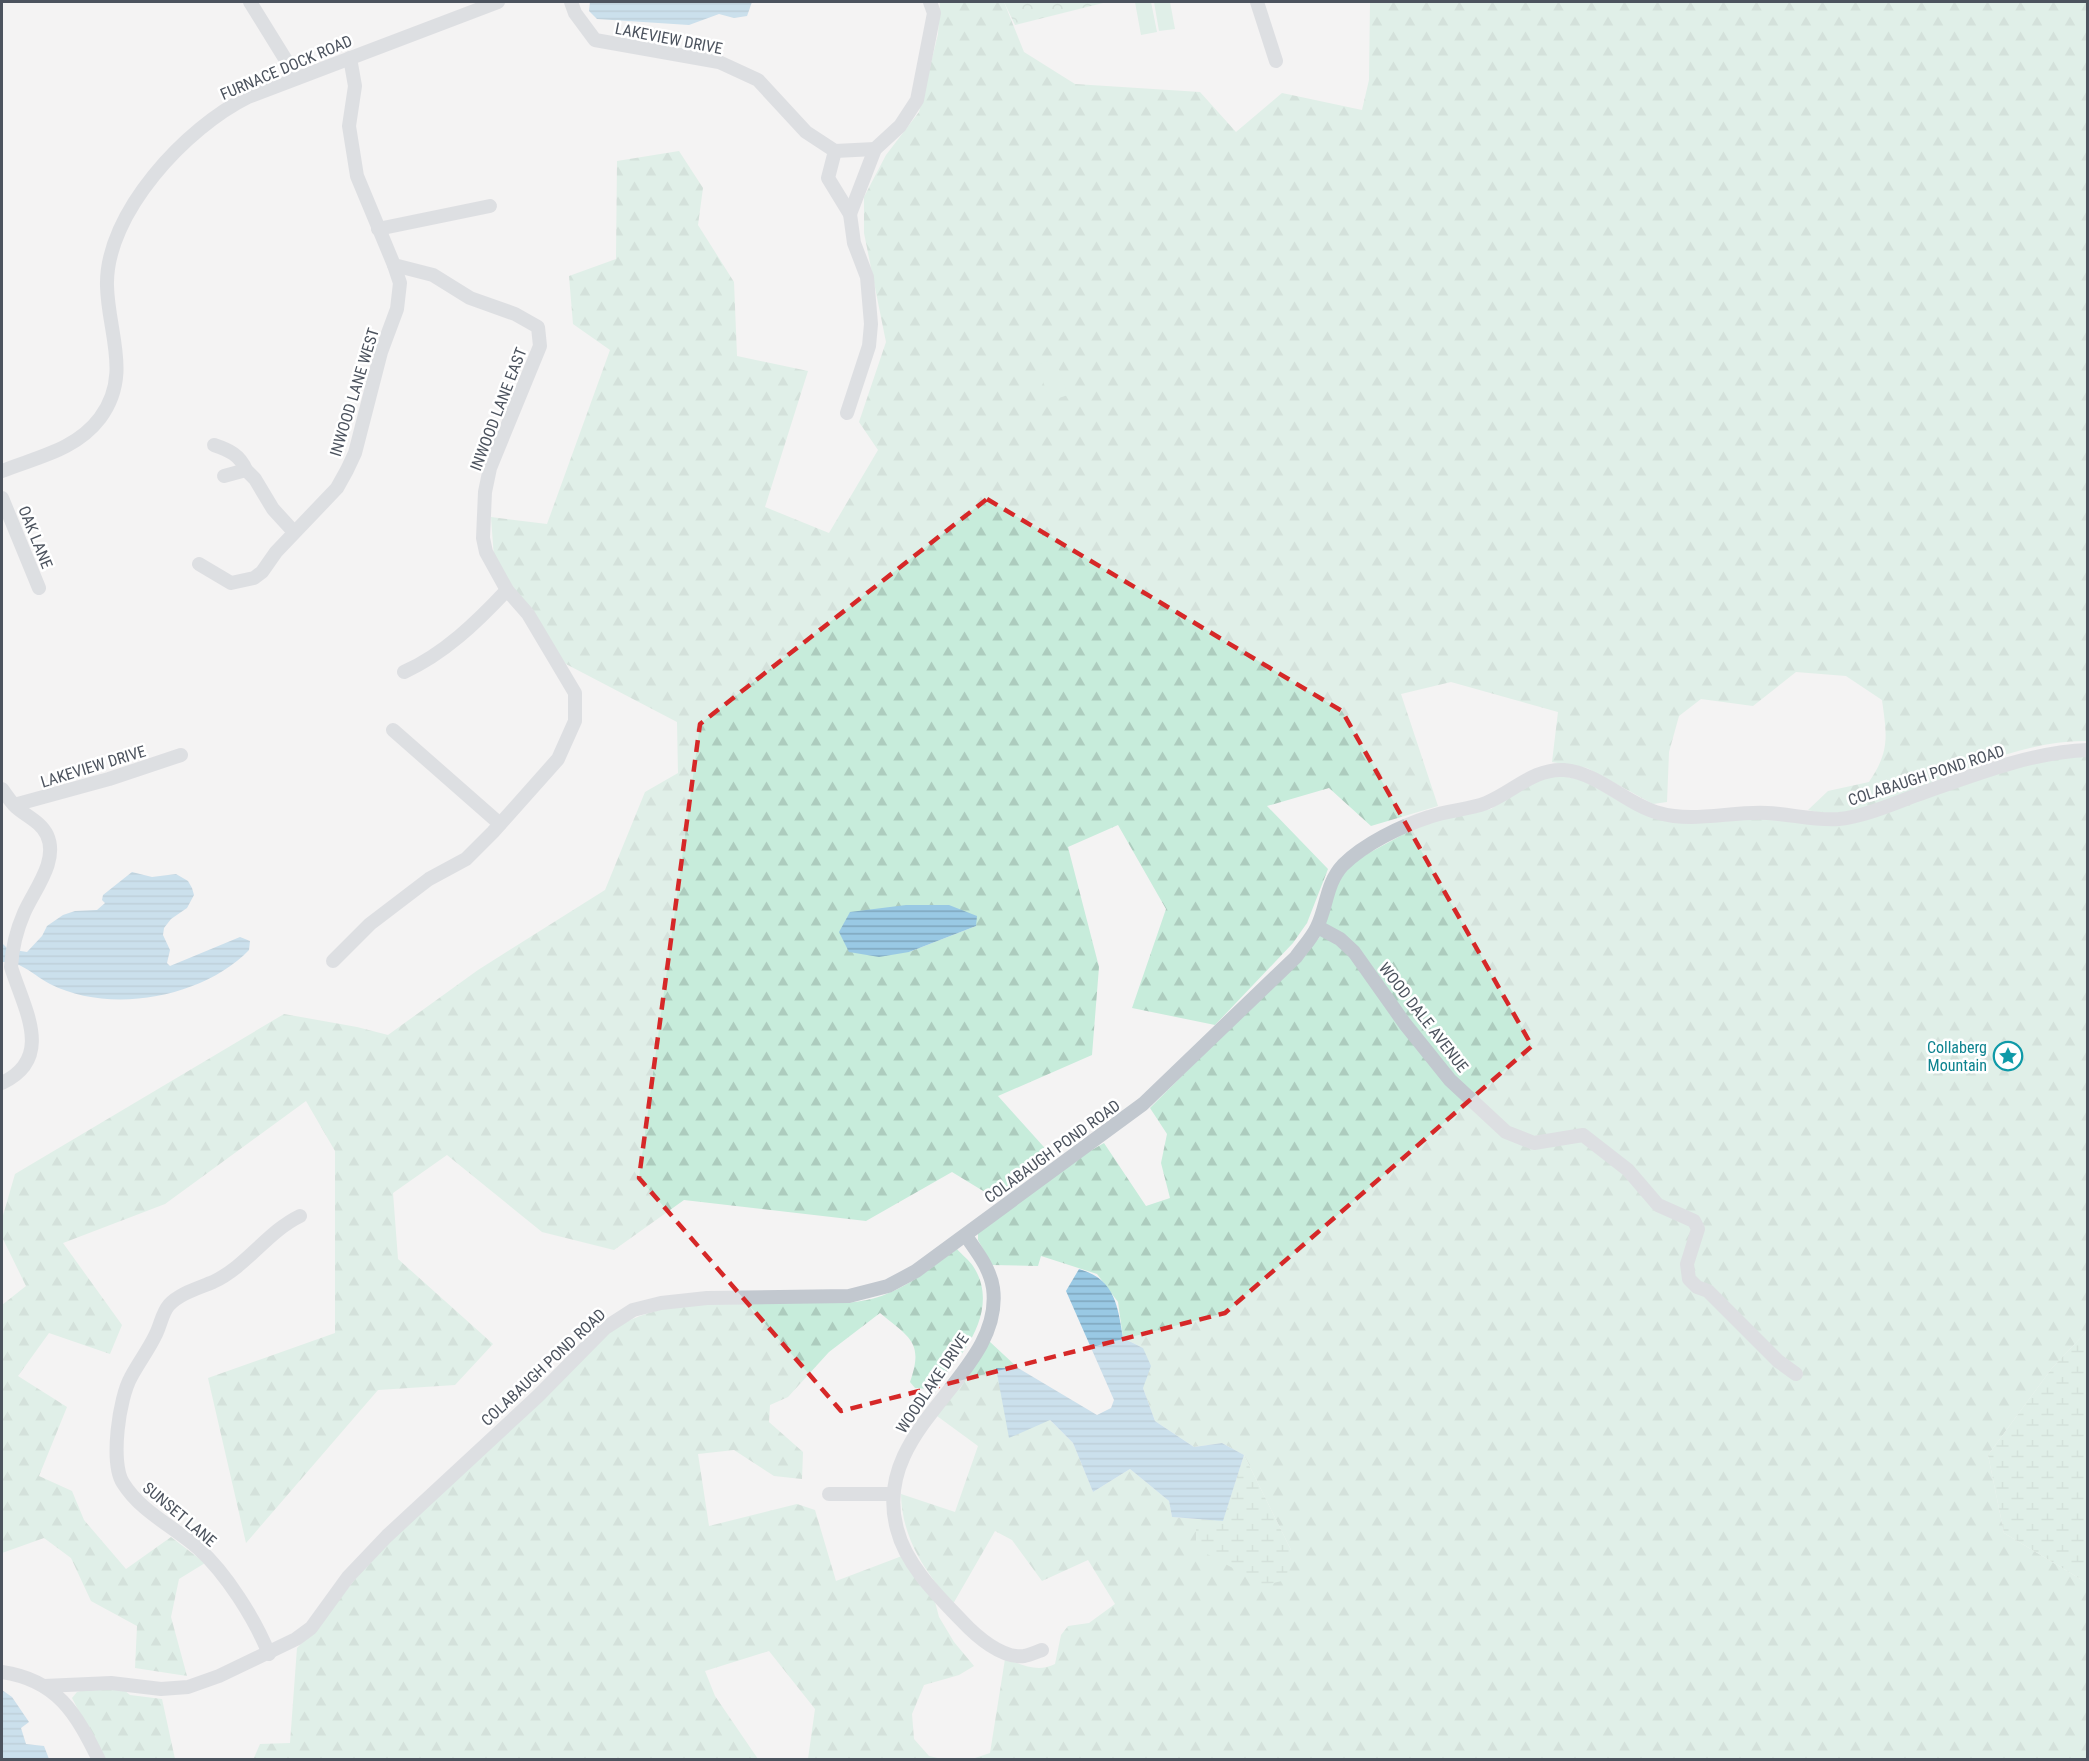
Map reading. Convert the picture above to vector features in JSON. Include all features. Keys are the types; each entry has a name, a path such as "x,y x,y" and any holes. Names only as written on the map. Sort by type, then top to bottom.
{"street":[{"path":"250,2 297,78"},
{"name":"FURNACE DOCK ROAD","path":"2,471 52,453 78,440 93,427 108,406 116,387 119,366 108,299 108,265 119,227 134,201 203,124 238,102 498,2"},
{"name":"LAKEVIEW DRIVE","path":"571,2 575,14 595,40 718,62 758,80 806,132 835,151"},
{"path":"850,213 875,149 900,126 917,100 934,13 930,2"},
{"path":"1257,2 1276,61"},
{"path":"350,58 355,86 350,126 356,166 378,229 394,265"},
{"path":"847,413 870,346 872,324 867,277 854,243 850,213 828,178 835,151 875,149"},
{"path":"378,229 490,206"},
{"name":"INWOOD LANE WEST","path":"199,564 224,580 244,582 262,572 294,532 337,488 355,453 381,352 397,309 400,283 394,265"},
{"name":"INWOOD LANE EAST","path":"333,961 370,924 429,879 466,859 558,759 575,721 575,693 528,614 507,590 486,552 483,538 485,492 490,468 540,346 538,327 515,314 470,298 433,275 394,265"},
{"path":"214,445 229,450 243,461 246,470 273,509 294,532"},
{"path":"224,476 246,470"},
{"name":"OAK LANE","path":"2,498 39,588"},
{"path":"404,672 426,662 480,618 507,590"},
{"path":"393,730 500,824"},
{"name":"COLABAUGH POND ROAD","path":"44,1686 101,1683 161,1689 188,1687 290,1644 310,1628 348,1577 381,1542 619,1318 647,1306 707,1298 863,1294 899,1281 966,1236 1022,1191 1149,1099 1296,957 1318,927 1332,879 1349,860 1398,830 1429,816 1485,803 1539,774 1564,770 1576,773 1661,814 1696,816 1766,813 1830,819 1861,815 2002,767 2058,753 2088,750"},
{"name":"LAKEVIEW DRIVE","path":"14,805 110,779 181,755"},
{"path":"2,789 14,805 38,824 47,835 49,847 45,869 23,915 11,967 32,1033 32,1051 22,1071 2,1083"},
{"name":"WOOD DALE AVENUE","path":"1318,927 1340,939 1354,952 1405,1024 1450,1080 1506,1132 1534,1143 1583,1135 1628,1170 1658,1205 1694,1221 1698,1229 1687,1264 1689,1279 1697,1287 1708,1291 1778,1362 1796,1374"},
{"name":"SUNSET LANE","path":"269,1654 261,1634 248,1613 205,1555 135,1499 121,1480 116,1459 121,1412 130,1378 157,1332 167,1307 175,1299 228,1273 276,1231 300,1216"},
{"name":"WOODLAKE DRIVE","path":"966,1236 984,1262 993,1288 991,1316 986,1332 970,1362 928,1414 907,1448 895,1477 892,1494 897,1531 910,1559 932,1588 964,1623 991,1646 1012,1655 1023,1656 1042,1650"},
{"path":"829,1494 892,1494"},
{"path":"2,1672 28,1678 44,1686 62,1700 76,1717 99,1760"}],"highlighted area":[{"path":"987,499 1342,711 1532,1046 1225,1313 841,1411 639,1178 700,724"}],"green space":[{"path":"940,2 1004,2 1024,52 1075,84 1200,92 1236,132 1282,93 1362,110 1369,80 1370,2 2087,2 2087,741 2054,743 2005,755 1865,809 1827,813 1808,810 1828,791 1869,782 1881,761 1886,734 1882,700 1846,676 1796,672 1753,706 1701,699 1679,716 1669,752 1667,802 1653,804 1587,768 1552,762 1558,712 1451,682 1401,694 1438,806 1371,826 1329,788 1267,806 1328,869 1307,923 1293,943 1215,1025 1132,1008 1166,909 1118,825 1068,847 1099,967 1092,1055 998,1096 1052,1156 993,1197 952,1172 866,1221 684,1200 614,1250 542,1232 447,1155 393,1193 398,1259 493,1344 455,1385 378,1390 246,1543 208,1378 335,1333 335,1151 306,1101 165,1204 63,1243 122,1325 110,1354 49,1333 18,1376 67,1407 39,1476 72,1491 84,1520 126,1569 171,1537 205,1563 179,1579 171,1617 187,1676 135,1668 137,1626 91,1601 71,1558 44,1538 2,1553 2,1305 26,1286 2,1237 2,1219 15,1174 284,1014 388,1035 478,970 605,890 645,792 678,773 677,722 564,663 494,558 491,517 547,524 610,350 573,324 569,276 616,259 617,161 679,151 703,188 698,225 734,282 737,356 808,371 765,507 829,533 878,450 859,422 886,342 864,233 864,197 886,155 919,112 938,34","holes":["976,926 909,952 849,952"]},
{"path":"1004,2 1107,2 1015,25"},
{"path":"1135,2 1151,2 1157,32 1141,35"},
{"path":"1154,2 1170,2 1175,29 1159,31"},
{"path":"1055,358 1068,395 1050,401 1037,365"},
{"path":"2087,754 2087,1331 2052,1368 1988,1455 2004,1533 2087,1583 2087,1759 972,1759 990,1753 1005,1659 1036,1668 1055,1664 1061,1635 1068,1626 1089,1623 1115,1604 1088,1560 1042,1581 1012,1540 995,1531 953,1604 933,1579 917,1553 906,1526 901,1494 955,1512 978,1446 937,1416 989,1341 1018,1368 997,1368 1073,1443 1093,1492 1130,1469 1169,1501 1172,1517 1196,1519 1196,1548 1291,1550 1244,1455 1222,1443 1194,1447 1155,1421 1143,1388 1143,1348 1123,1338 1118,1302 1097,1274 1041,1256 1038,1266 992,1265 978,1240 978,1233 1069,1163 1104,1143 1146,1206 1170,1198 1161,1163 1167,1134 1150,1108 1319,938 1337,881 1358,859 1413,829 1437,819 1491,809 1530,782 1559,775 1585,781 1631,808 1821,824 2022,766"},
{"path":"957,1249 973,1266 981,1283 983,1300 980,1317 965,1349 930,1389 915,1388 910,1382 915,1358 912,1342 880,1313 829,1352 788,1397 770,1405 769,1422 803,1452 802,1479 774,1476 734,1450 698,1454 709,1526 797,1504 815,1510 836,1581 902,1556 934,1598 939,1617 954,1642 974,1666 959,1675 924,1685 912,1714 914,1739 929,1756 942,1759 808,1759 815,1709 769,1651 705,1671 715,1696 758,1759 253,1760 260,1744 290,1743 297,1648 386,1544 607,1333 653,1312 704,1302 858,1302 886,1294 908,1284"},
{"path":"2087,1331 2087,1583 2004,1533 1988,1455 2052,1368"},
{"path":"1244,1455 1291,1550 1286,1580 1264,1585 1196,1548 1196,1519 1223,1520"},
{"path":"88,1689 124,1690 130,1695 162,1699 175,1759 104,1759 72,1698 77,1692"}],"water":[{"path":"590,2 752,2 747,16 734,18 719,14 689,25 597,19 589,11"},
{"path":"132,872 152,877 176,874 188,881 192,888 194,895 187,908 171,919 164,928 163,935 170,950 167,963 170,966 240,937 250,941 249,950 208,980 182,990 128,999 100,998 74,993 50,984 21,966 2,962 2,943 8,949 27,952 42,936 47,926 63,915 75,911 97,910 105,903 102,900 103,895"},
{"path":"906,905 949,905 977,916 976,926 909,952 879,957 849,952 839,932 850,912"},
{"path":"1079,1269 1091,1274 1107,1287 1113,1295 1123,1338 1143,1348 1151,1366 1143,1388 1155,1421 1194,1447 1222,1443 1244,1455 1223,1521 1172,1517 1169,1501 1130,1469 1093,1492 1073,1443 1050,1420 1009,1438 996,1368 1018,1368 1097,1415 1111,1408 1114,1400 1066,1291"},
{"path":"2,1690 12,1697 29,1722 21,1728 26,1744 44,1746 49,1759 2,1759"}],"place":[{"name":"Collaberg Mountain","path":"2008,1056"}]}
